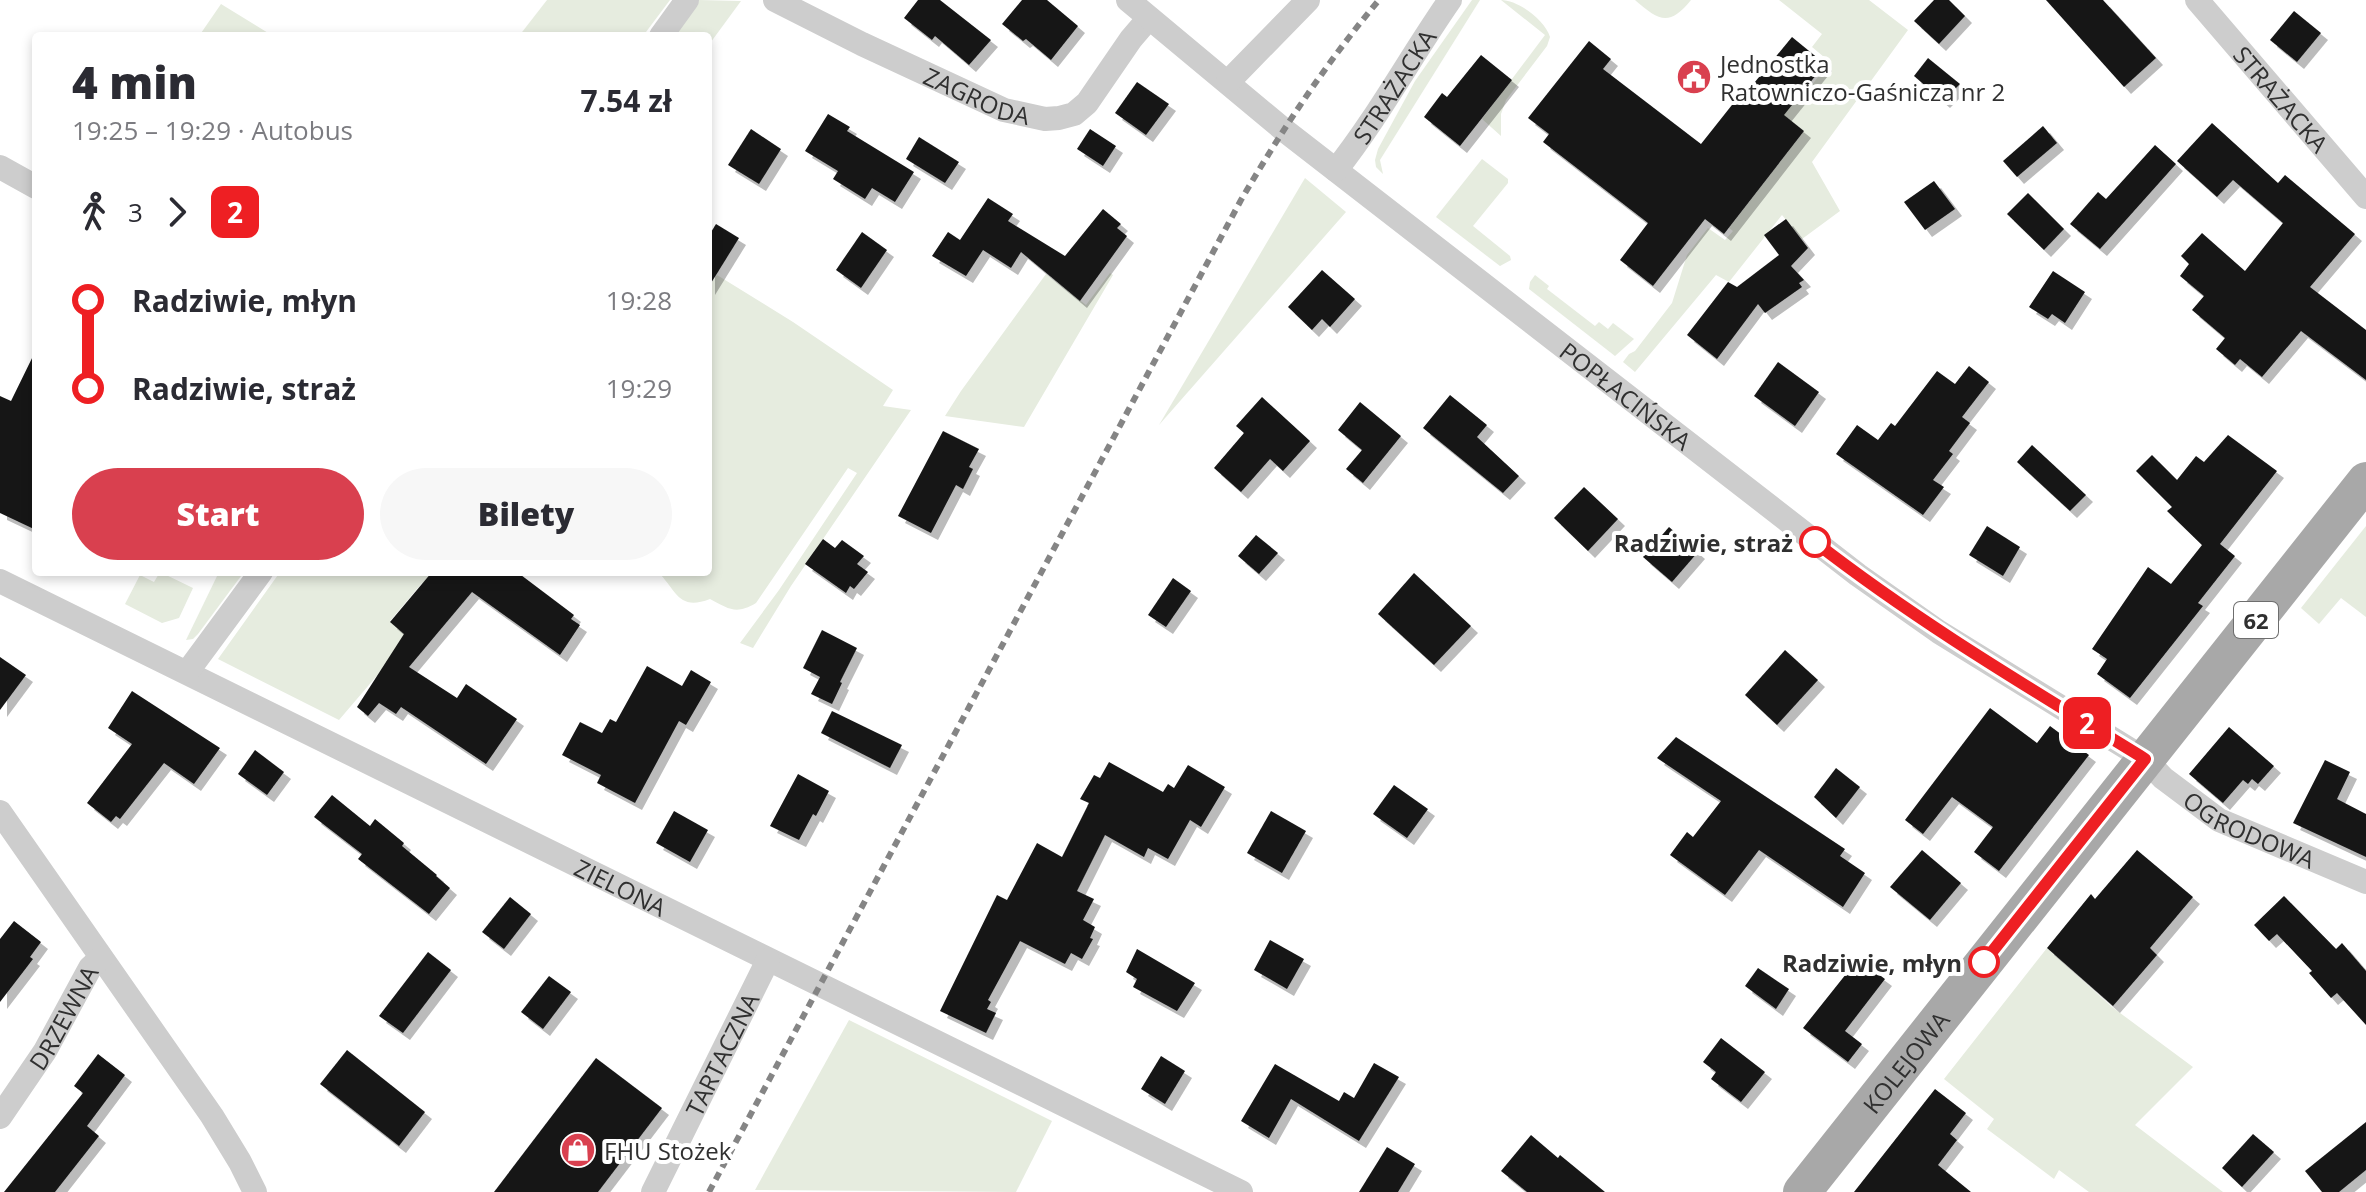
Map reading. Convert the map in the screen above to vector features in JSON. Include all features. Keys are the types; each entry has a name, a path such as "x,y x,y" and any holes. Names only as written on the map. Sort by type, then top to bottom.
{"main road":[{"name":"KOLEJOWA","path":"1802,1192 2366,481"}],"street":[{"path":"664,32 687,0"},
{"name":"ZAGRODA","path":"775,0 1004,110 1045,119 1074,114 1087,103 1149,18"},
{"name":"POPŁACIŃSKA","path":"1128,0 1284,130 1858,575 1939,632 2145,759"},
{"path":"1228,82 1308,0"},
{"name":"STRAŻACKA","path":"1336,170 1362,138 1399,75 1450,0"},
{"name":"STRAŻACKA","path":"2197,0 2366,197"},
{"path":"0,167 32,185"},
{"path":"188,671 258,576"},
{"name":"ZIELONA","path":"0,581 1241,1192"},
{"name":"OGRODOWA","path":"2145,759 2163,778 2219,820 2366,882"},
{"path":"0,812 212,1116 255,1192"},
{"name":"DRZEWNA","path":"0,1117 45,1051 90,968 101,958"},
{"name":"TARTACZNA","path":"653,1192 768,960"}],"shaded area":[{"path":"547,0 670,0 646,32 522,32"},
{"path":"699,0 741,1 712,41 712,32 676,32"},
{"path":"1472,0 1480,0 1380,160 1383,174 1376,167 1378,149 1415,81"},
{"path":"1501,0 1515,3 1530,12 1543,24 1550,37 1547,46 1506,100 1501,114 1501,136 1482,119 1545,35"},
{"path":"1635,0 1691,0 1676,14 1664,18 1651,13"},
{"path":"1779,0 1869,0 1908,30 1812,162 1840,211 1802,239 1782,215 1729,282 1716,275 1635,372 1623,362 1672,303 1687,255 1708,228 1725,240 1733,231 1729,228 1804,131 1767,102 1780,86 1799,101 1830,62 1812,47 1822,34"},
{"path":"221,4 266,32 202,32"},
{"path":"1482,159 1508,179 1473,226 1510,256 1511,260 1500,266 1436,217"},
{"path":"1305,178 1346,212 1159,425"},
{"path":"1110,273 1113,275 1024,427 945,416 1046,274 1086,305"},
{"path":"717,275 893,390 883,406 911,410 791,586 753,648 740,643 857,473 848,468 756,603 749,607 733,609 710,599 691,603 684,601 661,576 712,576 712,282"},
{"path":"1535,275 1549,286 1547,289 1595,326 1599,322 1608,329 1613,323 1634,339 1615,356 1529,289"},
{"path":"2366,526 2366,617 2341,598 2319,624 2301,608"},
{"path":"139,576 154,582 158,576 168,576 193,588 179,618 162,623 125,604"},
{"path":"217,576 241,576 198,634 186,640"},
{"path":"277,576 449,576 422,583 390,621 409,638 339,720 218,659"},
{"path":"2047,948 2112,1007 2193,1067 2135,1125 2223,1192 2089,1192 2059,1170 2054,1179 1987,1129 1994,1119 1944,1079"},
{"path":"849,1020 1052,1121 1016,1192 755,1190"}],"building":[{"path":"918,0 940,0 991,40 969,65 935,36 932,40 904,18"},
{"path":"1022,0 1047,0 1078,26 1051,60 1002,24"},
{"path":"1934,0 1949,0 1965,16 1939,44 1914,21"},
{"path":"2046,0 2103,0 2156,58 2124,87"},
{"path":"2294,11 2321,33 2297,62 2270,40"},
{"path":"1792,37 1825,64 1784,115 1804,131 1724,234 1705,219 1653,286 1620,260 1648,223 1543,142 1549,134 1528,118 1589,41 1611,59 1603,69 1701,144 1747,86 1750,88"},
{"path":"1481,55 1512,80 1460,146 1424,117 1442,93 1447,97"},
{"path":"1928,58 1960,84 1943,101 1914,76"},
{"path":"1137,82 1169,104 1146,135 1115,113"},
{"path":"828,114 850,127 847,131 914,172 895,202 872,188 865,199 833,179 838,171 805,151"},
{"path":"2212,123 2278,183 2285,175 2355,234 2310,287 2366,330 2366,380 2301,331 2262,377 2240,359 2235,365 2216,349 2225,338 2192,310 2204,296 2180,276 2189,264 2181,256 2202,233 2245,271 2283,223 2233,180 2217,197 2177,161"},
{"path":"2043,126 2057,143 2017,177 2003,161"},
{"path":"751,129 781,149 759,184 728,165"},
{"path":"1090,129 1116,146 1103,166 1077,149"},
{"path":"919,137 959,162 945,183 906,159"},
{"path":"2155,145 2176,164 2100,249 2070,224 2098,192 2106,199"},
{"path":"1934,181 1955,209 1925,230 1904,202"},
{"path":"2028,193 2064,229 2044,250 2007,214"},
{"path":"988,198 1013,214 1008,221 1065,256 1103,209 1121,224 1117,228 1127,236 1080,301 1021,252 1011,268 983,250 966,276 932,256 948,232 960,240"},
{"path":"1786,219 1808,248 1791,266 1804,280 1799,283 1802,287 1765,313 1758,304 1717,359 1687,335 1728,282 1737,287 1779,255 1764,235"},
{"path":"716,224 739,238 712,282 712,230"},
{"path":"862,232 887,250 861,288 836,270"},
{"path":"1322,270 1355,299 1330,327 1322,319 1312,330 1288,307"},
{"path":"2053,271 2085,292 2065,323 2052,314 2048,319 2029,307"},
{"path":"32,358 32,528 0,513 0,396 11,401"},
{"path":"1778,362 1819,392 1795,426 1754,396"},
{"path":"1969,366 1989,382 1962,417 1970,423 1949,451 1953,454 1933,480 1944,487 1923,515 1836,454 1857,425 1878,440 1891,423 1895,426 1937,371 1955,384"},
{"path":"1450,395 1487,425 1477,437 1519,476 1503,493 1423,428"},
{"path":"1262,397 1310,441 1283,471 1270,459 1241,492 1214,468 1244,433 1236,426"},
{"path":"1360,402 1401,436 1363,483 1346,469 1362,450 1338,430"},
{"path":"943,431 979,449 969,467 973,469 963,489 956,485 931,533 898,516"},
{"path":"2228,435 2277,471 2220,544 2235,556 2198,603 2203,606 2130,698 2097,674 2107,659 2092,649 2148,567 2171,584 2202,545 2167,511 2172,507 2136,471 2152,455 2177,480 2196,456 2204,462"},
{"path":"2032,445 2086,495 2070,511 2017,462"},
{"path":"1584,487 1618,519 1588,551 1554,518"},
{"path":"1987,526 2020,547 2003,576 1969,555"},
{"path":"1669,527 1698,552 1672,582 1643,557"},
{"path":"1256,535 1278,553 1259,574 1238,556"},
{"path":"823,539 835,548 842,540 864,556 857,564 868,572 854,589 850,586 846,593 805,564"},
{"path":"1414,573 1471,626 1434,665 1378,614"},
{"path":"429,576 522,576 574,615 571,619 580,625 560,655 472,592 409,667 457,698 466,684 517,719 486,764 401,707 396,714 379,703 368,716 357,707 404,634 390,622"},
{"path":"1173,578 1191,591 1166,627 1148,615"},
{"path":"822,630 857,648 832,704 811,694 820,677 803,668"},
{"path":"1785,650 1818,680 1777,725 1745,695"},
{"path":"0,657 26,675 0,710"},
{"path":"647,666 682,686 691,670 711,682 686,725 679,721 635,803 597,783 601,775 562,755 580,722 602,733 610,719 616,722"},
{"path":"132,691 220,748 194,784 164,763 120,819 116,816 111,822 87,803 132,744 108,728"},
{"path":"1990,708 2037,743 2050,726 2089,755 1999,871 1974,852 1993,827 1952,797 1923,834 1905,820"},
{"path":"832,711 902,745 890,768 821,733"},
{"path":"2229,727 2274,766 2258,784 2252,779 2248,784 2243,780 2223,803 2189,774"},
{"path":"1676,737 1845,849 1840,856 1865,873 1843,907 1759,850 1725,895 1670,855 1687,832 1693,837 1721,801 1657,758"},
{"path":"255,750 284,772 267,795 238,774"},
{"path":"2325,760 2350,772 2337,799 2366,814 2366,857 2293,823"},
{"path":"1109,762 1163,792 1168,784 1174,788 1188,765 1225,787 1201,827 1190,820 1168,859 1148,848 1144,857 1105,835 1077,891 1094,899 1083,920 1095,927 1090,938 1093,939 1082,959 1071,953 1065,964 1020,941 988,1000 991,1002 987,1009 996,1013 986,1033 940,1011 997,895 1007,900 1037,843 1062,857 1089,803 1080,799 1094,775 1100,778"},
{"path":"1836,768 1860,787 1836,818 1814,797"},
{"path":"798,774 829,791 799,840 770,826"},
{"path":"1394,785 1428,809 1407,838 1373,814"},
{"path":"332,795 370,826 375,819 450,888 429,914 358,859 362,854 314,817"},
{"path":"674,811 708,830 690,862 656,843"},
{"path":"1271,811 1306,831 1282,873 1247,853"},
{"path":"1922,850 1961,883 1930,920 1890,887"},
{"path":"2137,850 2193,897 2150,948 2157,955 2113,1006 2047,948 2091,894 2095,899"},
{"path":"2284,896 2336,949 2342,943 2366,971 2366,1025 2337,993 2331,998 2309,973 2312,971 2277,934 2269,941 2254,925"},
{"path":"510,897 531,914 504,949 482,932"},
{"path":"14,921 41,942 30,957 33,959 0,1002 0,939"},
{"path":"1270,940 1304,959 1287,989 1254,970"},
{"path":"1137,949 1195,983 1177,1011 1133,987 1137,979 1126,972"},
{"path":"428,952 451,970 403,1033 379,1016"},
{"path":"1858,959 1885,979 1845,1031 1862,1044 1848,1062 1803,1028"},
{"path":"1758,968 1789,989 1776,1009 1745,986"},
{"path":"549,976 571,992 543,1029 521,1012"},
{"path":"1721,1038 1765,1072 1741,1102 1711,1079 1716,1072 1703,1062"},
{"path":"347,1050 425,1112 399,1146 320,1084"},
{"path":"98,1054 125,1075 87,1126 99,1136 55,1192 4,1192 83,1093 74,1086"},
{"path":"1161,1056 1185,1071 1165,1104 1141,1089"},
{"name":"FHU Stożek","path":"596,1058 662,1108 598,1192 494,1192"},
{"path":"1374,1063 1399,1077 1359,1141 1291,1099 1269,1138 1241,1121 1275,1064 1339,1101 1344,1092 1354,1098"},
{"path":"1935,1089 1966,1113 1950,1134 1957,1140 1938,1165 1971,1192 1854,1192"},
{"path":"2366,1122 2366,1170 2339,1192 2322,1192 2305,1171"},
{"path":"2253,1134 2274,1152 2242,1187 2222,1168"},
{"path":"1531,1135 1605,1192 1527,1192 1501,1171"},
{"path":"1387,1147 1415,1164 1398,1192 1359,1192"}],"railway":[{"path":"709,1192 1241,200 1306,97 1379,0"}],"bus line":[{"name":"2","path":"1815,542 1939,632 2145,759 1984,962"}],"place":[{"name":"Jednostka Ratowniczo-Gaśnicza nr 2","path":"1694,77"},
{"name":"Radziwie, straż","path":"1815,542"},
{"name":"Radziwie, młyn","path":"1984,962"},
{"name":"FHU Stożek","path":"578,1150"}]}
